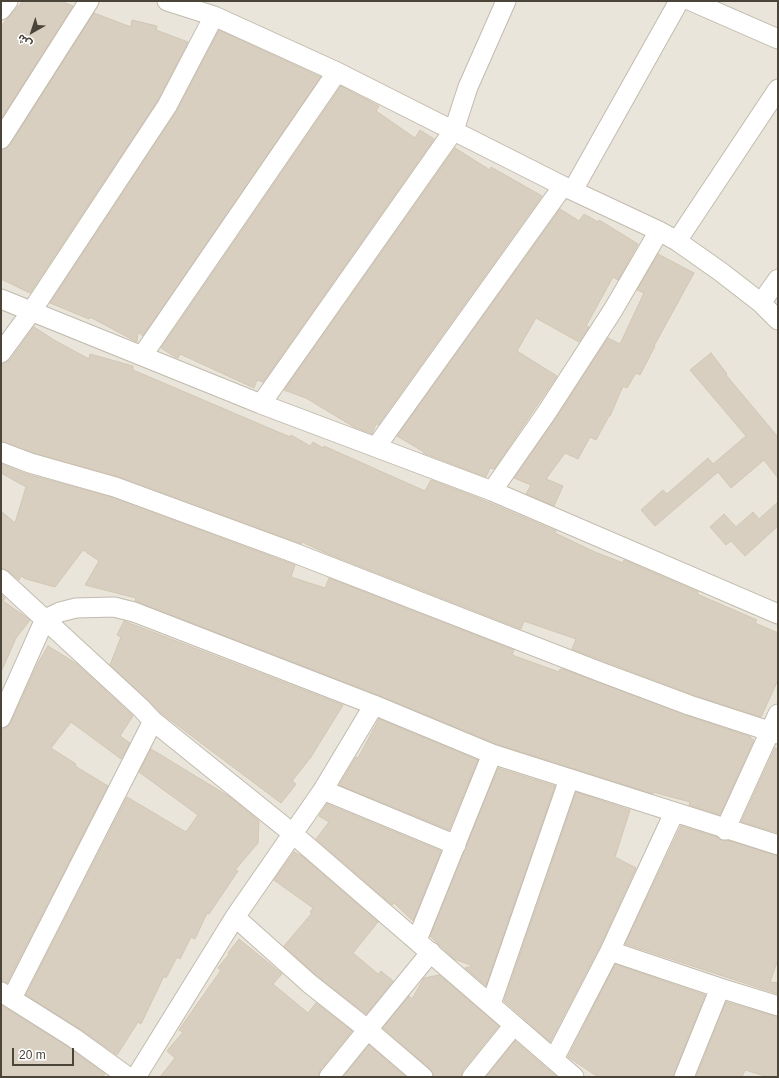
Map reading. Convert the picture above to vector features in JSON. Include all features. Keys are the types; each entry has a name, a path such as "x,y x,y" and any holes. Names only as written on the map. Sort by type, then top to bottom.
{"street":[{"path":"1,10 8,1"},
{"path":"1,139 89,1"},
{"path":"167,1 214,16 337,72 568,188 659,231 677,241 761,303 778,320"},
{"path":"261,404 454,130 468,87 506,1"},
{"path":"376,447 568,188 679,1"},
{"path":"691,1 778,39"},
{"path":"1,353 31,312 167,106 214,16"},
{"path":"142,356 337,72"},
{"path":"677,241 778,89"},
{"path":"492,491 547,412 613,310 659,231"},
{"path":"761,303 778,278"},
{"path":"1,299 261,404 492,491 778,614"},
{"path":"1,452 30,463 115,487 299,555 689,705 774,732"},
{"path":"1,579 142,708 153,721 292,833 574,1077"},
{"path":"1,718 45,619 60,612 76,608 114,607 134,612 374,705 492,754 725,830 778,845"},
{"path":"136,1077 235,917 323,790 374,705"},
{"path":"725,830 774,732 778,714"},
{"path":"128,1077 74,1038 6,995 153,721"},
{"path":"329,1077 368,1029 424,946 456,845 492,754"},
{"path":"491,1004 569,779"},
{"path":"323,790 456,845"},
{"path":"554,1059 610,951 674,813"},
{"path":"235,917 310,984 368,1029 423,1077"},
{"path":"610,951 778,1006"},
{"path":"684,1077 720,988"},
{"path":"472,1077 514,1025"}],"shaded area":[{"path":"1,1 778,1 778,1077 1,1077"}],"building":[{"path":"23,1 60,1 73,6 1,119 1,26"},
{"path":"94,13 131,27 132,20 157,26 156,30 188,42 158,100 30,293 1,279 1,150 10,145"},
{"path":"219,30 321,77 143,336 138,332 137,342 90,317 89,319 50,303 176,112"},
{"path":"341,86 379,106 376,111 415,138 420,130 434,139 263,382 257,380 254,388 180,354 178,358 175,357 161,348"},
{"path":"455,148 490,170 491,167 542,196 378,425 376,424 372,434 354,427 306,398 284,390"},
{"path":"560,209 579,221 584,214 598,222 599,220 638,244 618,280 613,277 586,326 589,327 579,342 536,318 517,351 557,376 494,469 490,468 486,477 423,453 424,452 397,436"},
{"path":"658,254 694,273 640,375 636,373 627,388 623,386 610,416 596,440 590,437 578,459 565,453 546,479 563,486 554,506 526,494 531,485 514,478 556,418 608,338 620,344 644,293 637,290"},
{"path":"34,327 89,359 90,354 133,366 133,370 290,437 291,435 310,446 313,442 323,448 324,446 425,491 431,480 476,497 556,531 555,533 595,552 623,563 624,560 698,592 697,594 757,620 755,623 778,633 778,680 761,717 693,695 572,649 576,639 524,621 521,629 328,554 302,542 301,544 119,477 33,453 1,441 1,364 10,360"},
{"path":"711,353 727,374 726,375 778,437 778,478 764,460 731,488 718,472 655,526 641,510 663,490 667,494 708,458 713,464 746,436 690,370"},
{"path":"1,464 27,474 112,497 295,565 291,577 325,588 329,578 514,650 512,655 559,672 560,669 566,670 685,715 751,737 750,738 754,740 720,815 689,805 690,802 653,792 653,794 496,744 378,695 135,601 136,598 85,585 99,561 83,550 55,587 26,579 21,576 19,580 8,571 1,568 1,511 15,523 26,487 1,473"},
{"path":"778,502 778,526 745,556 731,541 726,545 710,527 724,514 736,527 753,512 759,519"},
{"path":"1,594 5,598 3,601 30,620 16,638 1,672"},
{"path":"124,621 343,705 311,757 292,781 296,784 281,803 161,713 110,665 121,637 117,635"},
{"path":"48,646 77,664 133,716 120,736 130,743 121,759 71,722 51,748 76,764 75,766 108,786 7,983 1,981 1,729 7,727 11,722 37,665"},
{"path":"379,719 478,760 449,830 339,785 356,757 358,758"},
{"path":"775,748 778,749 778,833 741,822"},
{"path":"151,749 230,797 259,821 258,843 235,870 238,871 209,914 207,913 195,939 191,937 180,959 177,957 166,978 164,976 141,1024 138,1022 117,1055 80,1029 26,995 127,797 186,832 198,815 139,772"},
{"path":"498,768 555,786 486,986 465,968 473,966 454,959 430,936"},
{"path":"576,792 630,810 615,857 636,868 600,946 550,1042 504,1001"},
{"path":"327,804 441,851 413,921 394,903 392,905 316,839 329,822 319,816"},
{"path":"681,826 717,837 721,840 727,840 778,856 778,960 770,982 778,983 778,994 625,944"},
{"path":"294,852 302,856 378,922 353,953 378,974 381,971 393,981 366,1014 317,976 284,946 312,913 310,912 313,908 274,880"},
{"path":"239,939 282,974 273,984 308,1013 316,1003 352,1031 320,1070 318,1077 160,1077 175,1058 167,1051 183,1032 179,1030 221,970 218,968"},
{"path":"615,964 705,995 673,1077 598,1077 568,1057"},
{"path":"439,975 499,1026 463,1070 461,1077 434,1077 430,1069 383,1028 409,996 412,999 424,978"},
{"path":"726,1002 778,1017 778,1077 768,1077 745,1070 742,1077 696,1077"},
{"path":"1,1005 68,1047 105,1074 103,1077 1,1077"},
{"path":"515,1041 557,1077 486,1077"},
{"path":"369,1045 406,1077 343,1077"}]}
